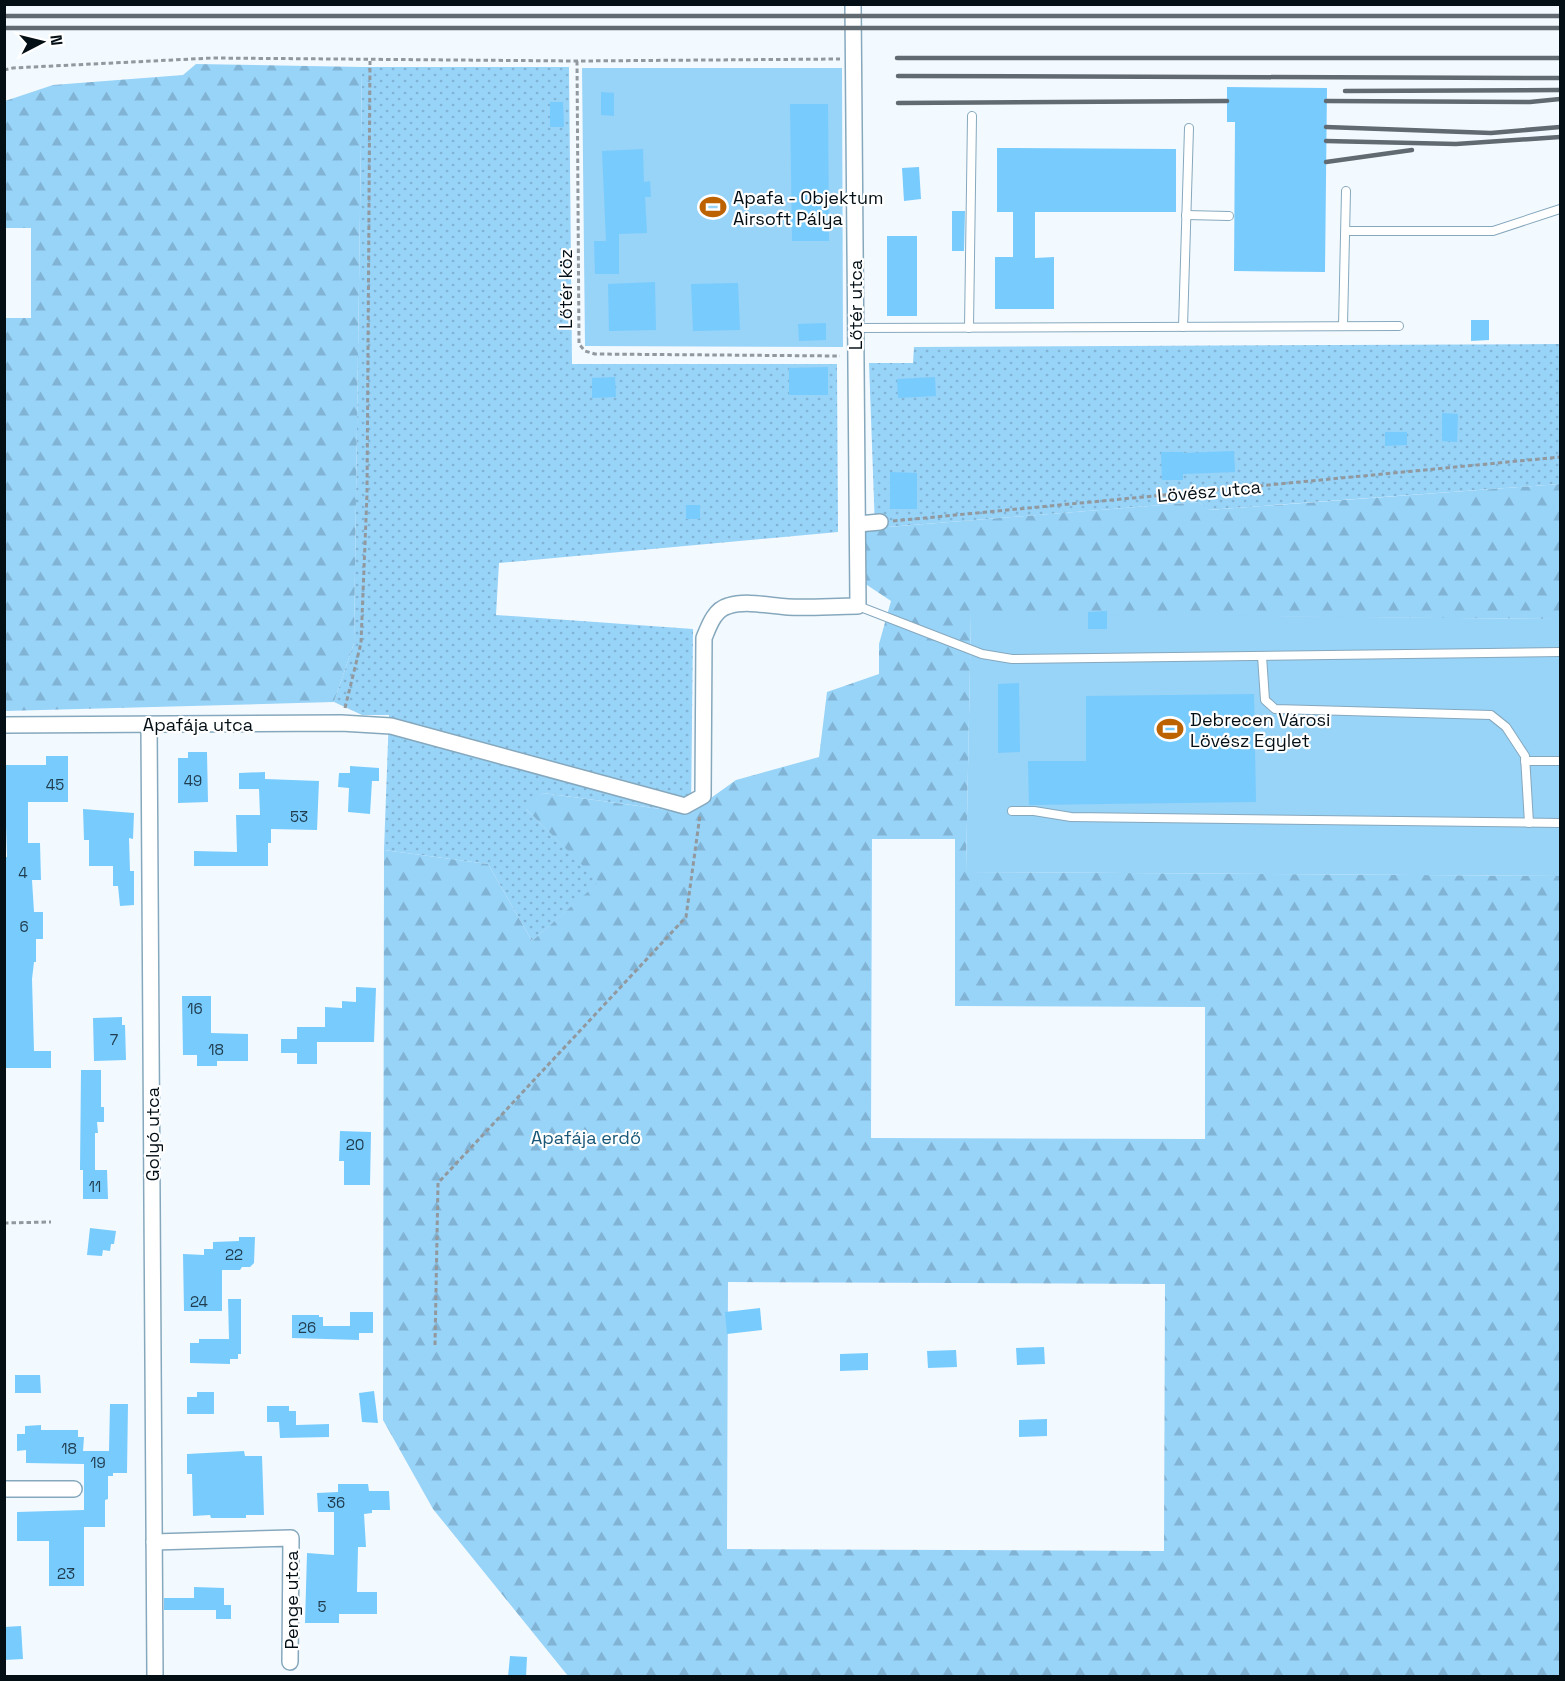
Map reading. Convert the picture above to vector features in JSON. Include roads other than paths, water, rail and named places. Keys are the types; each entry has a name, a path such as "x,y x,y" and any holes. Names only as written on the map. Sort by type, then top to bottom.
{"street":[{"name":"Lőtér utca","path":"853,4 858,606"},
{"path":"858,524 880,522"},
{"name":"Apafája utca","path":"4,725 341,723 392,726 685,806 703,796 704,638 718,612 727,606 749,604 789,607 858,606"},
{"name":"Golyó utca","path":"149,725 155,1677"},
{"path":"4,1490 74,1488"},
{"name":"Penge utca","path":"154,1542 291,1538 291,1662"}],"lane":[{"path":"969,328 972,116"},
{"path":"1183,327 1189,128"},
{"path":"1343,326 1346,191"},
{"path":"1346,231 1493,231 1560,209"},
{"path":"1186,214 1229,216"},
{"path":"856,328 1399,326"},
{"path":"858,606 982,654 1012,658 1560,652"},
{"path":"1262,656 1265,699 1275,709 1491,715 1506,727 1525,756 1529,823"},
{"path":"1525,761 1560,761"},
{"path":"1012,811 1034,811 1071,817 1560,823"}],"railway":[{"path":"4,16 1560,16"},
{"path":"4,28 1560,28"},
{"path":"897,58 1560,58"},
{"path":"898,76 1560,78"},
{"path":"1345,91 1560,90"},
{"path":"1326,101 1530,102 1560,99"},
{"path":"898,103 1227,101"},
{"path":"1326,127 1491,133 1560,127"},
{"path":"1326,141 1456,144 1560,137"},
{"path":"1326,162 1412,150"}],"place":[{"name":"Apafa - Objektum Airsoft Pálya","path":"713,207"},
{"name":"Debrecen Városi Lövész Egylet","path":"1170,729"}],"park label":[{"name":"Apafája erdő","path":"586,1137"}]}
